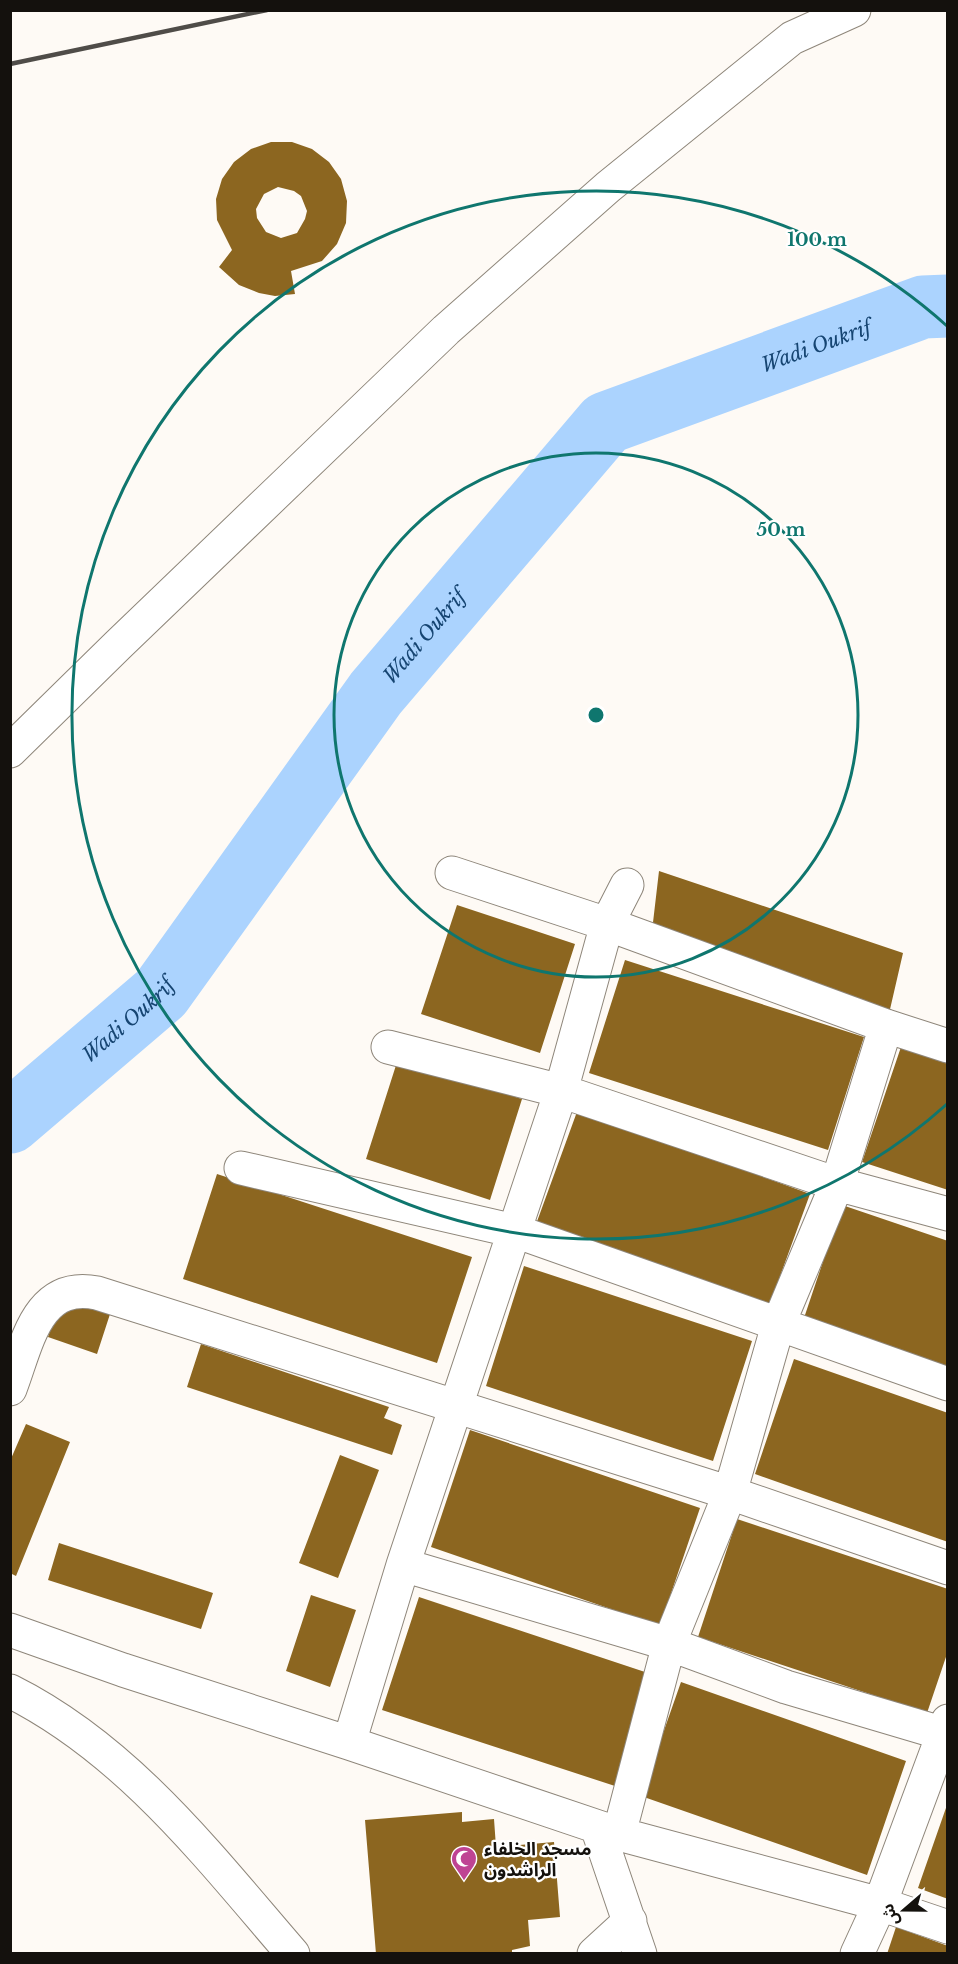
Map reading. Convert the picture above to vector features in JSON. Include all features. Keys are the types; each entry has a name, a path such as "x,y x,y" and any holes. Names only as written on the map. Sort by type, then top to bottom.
{"street":[{"path":"10,751 446,330 600,194 792,38 854,10"},
{"path":"452,873 607,924 886,1026 948,1046"},
{"path":"349,1743 403,1565 561,1090 607,924 627,885"},
{"path":"640,1953 608,1831 669,1644 730,1493 778,1325 837,1184 886,1026"},
{"path":"388,1047 561,1090 837,1184 948,1214"},
{"path":"241,1168 515,1231 948,1384"},
{"path":"10,1389 36,1320 44,1308 55,1298 68,1292 83,1290 730,1493 948,1568"},
{"path":"403,1565 669,1644 786,1687 946,1730 880,1904 857,1953"},
{"path":"10,1630 123,1670 349,1743 608,1831 880,1904 948,1927"},
{"path":"10,1691 77,1733 168,1810 293,1953"},
{"path":"594,1953 630,1921"}],"building":[{"path":"271,142 292,142 312,149 329,162 341,179 347,201 346,223 337,244 322,261 291,271 295,294 275,296 259,293 239,285 219,267 232,250 217,220 216,199 222,179 234,162 251,149","holes":["278,187 294,191 301,196 307,211 297,233 281,238 266,232 257,218 256,209 264,194"]},
{"path":"659,871 903,953 888,1018 652,931"},
{"path":"457,905 575,944 540,1053 421,1014"},
{"path":"625,960 864,1037 828,1150 589,1073"},
{"path":"901,1047 948,1062 948,1190 862,1162"},
{"path":"398,1059 522,1099 490,1200 366,1159"},
{"path":"578,1109 810,1194 767,1312 535,1227"},
{"path":"217,1174 472,1257 437,1363 183,1279"},
{"path":"842,1205 948,1241 948,1370 803,1321"},
{"path":"524,1266 752,1341 713,1461 486,1386"},
{"path":"62,1294 111,1311 97,1354 48,1337"},
{"path":"201,1344 389,1407 384,1418 402,1425 392,1455 187,1387"},
{"path":"794,1359 948,1413 948,1542 755,1474"},
{"path":"26,1424 70,1442 16,1576 10,1573 10,1461"},
{"path":"470,1430 700,1508 660,1626 431,1547"},
{"path":"340,1455 379,1470 338,1578 299,1563"},
{"path":"737,1519 948,1589 948,1651 927,1713 698,1637"},
{"path":"59,1543 213,1593 201,1629 48,1580"},
{"path":"311,1595 356,1610 330,1687 286,1671"},
{"path":"419,1597 651,1674 615,1786 382,1710"},
{"path":"681,1682 906,1761 867,1875 641,1796"},
{"path":"948,1805 948,1899 918,1888"},
{"name":"مسجد الخلفاء الراشدون","path":"462,1812 462,1822 494,1819 496,1847 554,1842 560,1917 528,1920 530,1946 512,1950 512,1954 376,1954 365,1820"},
{"path":"896,1927 948,1946 948,1954 887,1954"}],"waterway":[{"name":"Wadi Oukrif","path":"10,1122 161,993 376,693 606,423 923,307 948,306"}],"railway":[{"path":"10,64 267,10"}],"place":[{"name":"مسجد الخلفاء الراشدون","path":"464,1882"}]}
